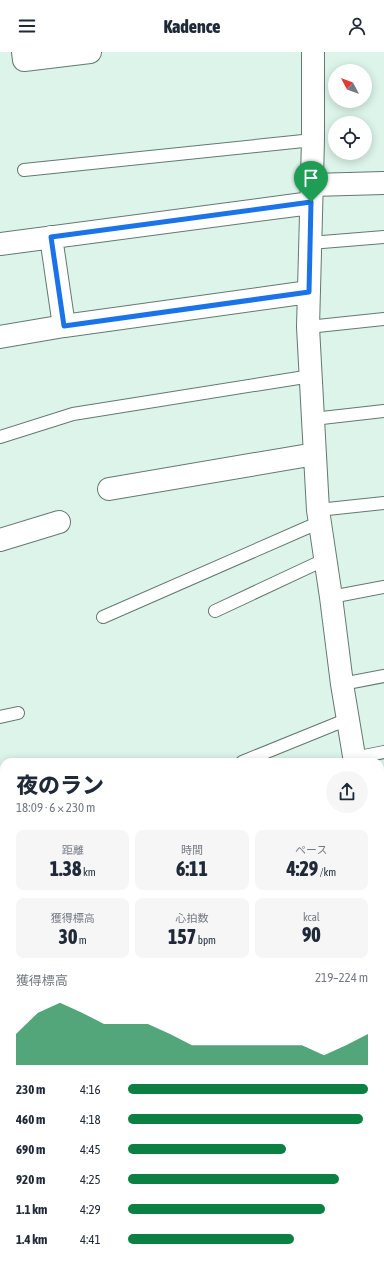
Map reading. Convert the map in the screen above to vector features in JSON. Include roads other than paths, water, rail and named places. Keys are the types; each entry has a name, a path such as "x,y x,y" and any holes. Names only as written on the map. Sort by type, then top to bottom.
{"street":[{"path":"23,52 24,60 90,52"},
{"path":"313,52 313,140 308,327 315,454 319,516 332,597 342,684 354,758"},
{"path":"0,244 384,183"},
{"path":"51,237 64,326"},
{"path":"0,337 64,326 309,292"},
{"path":"109,488 315,454"},
{"path":"0,540 59,522"}],"lane":[{"path":"24,170 313,140"},
{"path":"310,243 384,237"},
{"path":"308,327 384,320"},
{"path":"0,438 72,414 311,376"},
{"path":"313,419 384,411"},
{"path":"103,617 319,516 384,503"},
{"path":"215,611 326,559"},
{"path":"332,597 384,587"},
{"path":"342,684 384,676"},
{"path":"0,717 18,713"},
{"path":"252,758 348,719"},
{"path":"362,758 384,752"}]}
